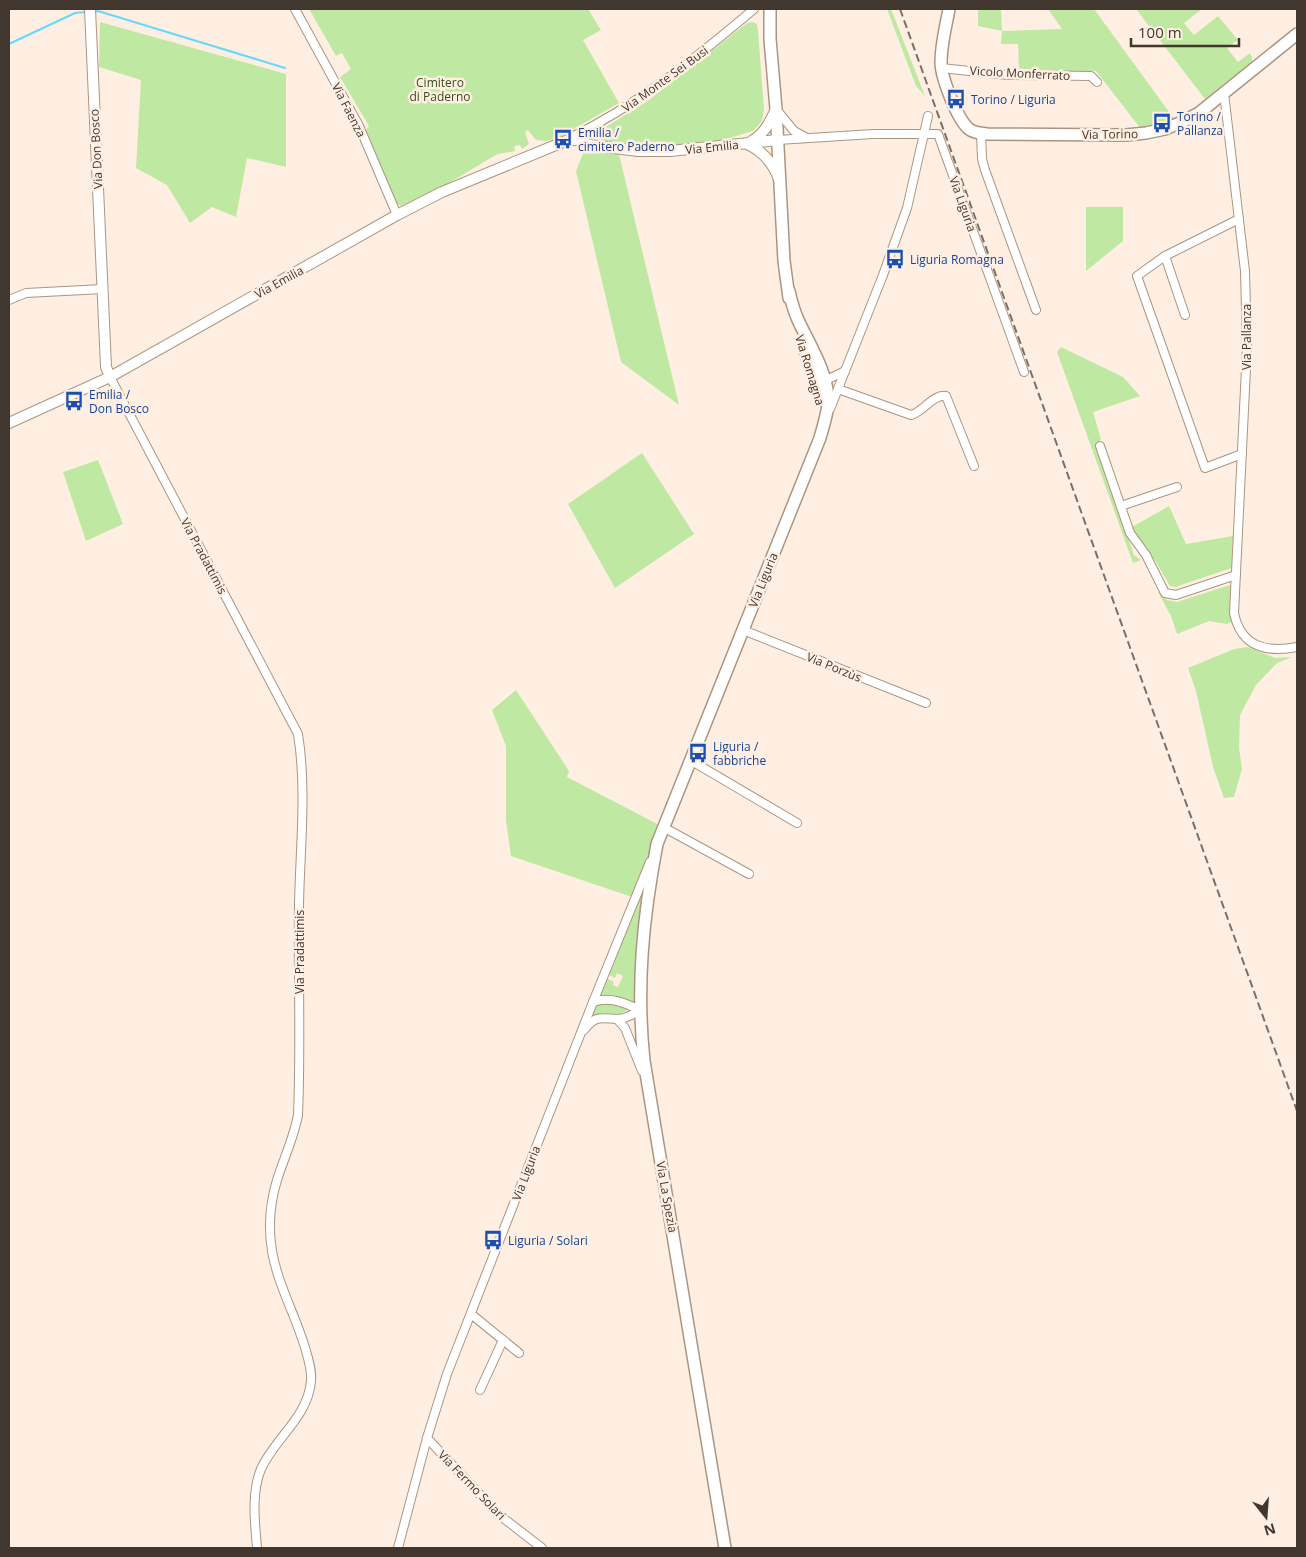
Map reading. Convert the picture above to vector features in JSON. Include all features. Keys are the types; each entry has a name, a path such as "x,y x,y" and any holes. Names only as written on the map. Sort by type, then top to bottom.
{"main road":[{"name":"Via Romagna","path":"770,9 770,39 778,140 784,262 793,316 825,393 823,427"},
{"path":"949,9 941,68 960,118 970,130 981,133"},
{"name":"Via Torino","path":"981,133 1126,135 1165,129 1199,113 1297,34"},
{"name":"Via Liguria","path":"657,844 823,427"},
{"name":"Via La Spezia","path":"657,844 641,949 640,1010 642,1045 725,1548"}],"street":[{"name":"Via Faenza","path":"295,9 359,126 397,216"},
{"name":"Via Monte Sei Busi","path":"568,140 618,112 661,84 696,58 754,9"},
{"name":"Via Don Bosco","path":"90,13 106,367 110,377"},
{"name":"Vicolo Monferrato","path":"941,68 1008,75 1091,76 1097,82"},
{"name":"Via Pallanza","path":"1224,93 1245,271 1247,348 1234,613 1237,625 1245,638 1271,650 1297,647"},
{"name":"Via Emilia","path":"747,144 763,132 776,109"},
{"path":"776,109 794,131 807,137"},
{"path":"838,388 907,208 928,116"},
{"name":"Via Emilia","path":"553,147 587,144 626,150 660,151 807,137 924,133"},
{"name":"Via Liguria","path":"924,133 938,134 1024,372"},
{"path":"981,133 982,159 985,170 1036,310"},
{"name":"Via Emilia","path":"9,423 110,377 397,216 459,184 568,140 578,140 587,144"},
{"name":"Via Emilia","path":"747,144 758,149 766,157 780,181"},
{"path":"1239,219 1165,256 1137,276 1205,468 1242,454"},
{"path":"1165,256 1185,315"},
{"path":"9,300 26,293 103,289"},
{"path":"825,393 845,371"},
{"name":"Via Pradattimis","path":"110,377 298,734 302,756 298,1115 294,1133 277,1181 270,1216 272,1252 277,1272 305,1345 312,1380 302,1410 267,1460 258,1477 255,1509 257,1548"},
{"path":"825,393 838,388 911,415 916,414 940,396 946,396 974,466"},
{"path":"1100,446 1130,533 1146,555 1165,593 1176,594 1236,575"},
{"path":"1122,506 1177,487"},
{"name":"Via Porzùs","path":"743,630 926,703"},
{"path":"690,760 797,823"},
{"path":"663,827 748,874"},
{"name":"Via Liguria","path":"398,1548 427,1438 447,1374 657,844"},
{"path":"593,1002 611,999 640,1010"},
{"name":"Via Liguria","path":"581,1034 598,1018 610,1017 618,1019 640,1010"},
{"path":"618,1019 625,1028 647,1082"},
{"path":"471,1314 519,1353"},
{"path":"480,1390 503,1340"},
{"name":"Via Fermo Solari","path":"427,1438 498,1514 542,1548"}],"green space":[{"name":"Cimitero di Paderno","path":"309,9 588,9 601,30 583,40 619,103 558,138 546,141 536,140 528,130 525,132 529,144 522,149 520,145 514,146 515,151 498,154 419,201 401,206 396,203 367,133 366,130 369,126 340,77 351,69 342,53 336,56"},
{"path":"887,9 891,9 925,96 916,86"},
{"path":"978,9 1001,9 1002,31 978,26"},
{"path":"1048,9 1094,9 1175,120 1141,129 1096,71 1047,73 1019,71 1018,44 1001,44 1002,31 1062,29"},
{"path":"1136,9 1202,9 1184,23 1194,35 1218,16 1238,40 1227,48 1238,62 1250,53 1252,62 1205,99"},
{"path":"100,22 286,74 286,167 247,158 236,217 212,207 190,223 167,185 136,168 141,80 99,67"},
{"path":"753,22 757,24 758,31 764,110 762,121 753,131 716,142 670,147 636,146 605,142 599,139 598,134 601,130 649,100 747,23"},
{"path":"584,151 619,154 679,405 621,362 576,171"},
{"path":"1086,207 1123,207 1123,241 1086,271"},
{"path":"1061,347 1123,377 1140,396 1093,412 1101,439 1096,445 1134,555 1141,560 1133,563 1057,352"},
{"path":"642,453 694,534 615,588 568,504"},
{"path":"98,460 123,524 86,541 63,472"},
{"path":"1169,506 1186,544 1233,536 1232,568 1175,587 1170,586 1132,527"},
{"path":"1233,584 1233,621 1227,624 1209,621 1177,634 1171,616 1158,592 1167,600 1177,602"},
{"path":"1248,647 1275,658 1292,657 1277,663 1256,685 1240,715 1239,748 1242,769 1234,797 1224,798 1213,767 1196,691 1188,668 1234,649"},
{"path":"516,690 569,771 567,777 663,827 632,897 511,856 506,820 506,746 492,710"},
{"path":"643,883 636,943 634,1006 616,997 598,996 606,978 614,982 613,985 618,987 623,976 617,973 615,978 607,974"},
{"path":"601,1002 630,1009 619,1014 604,1013 590,1017 595,1004"}],"waterway":[{"path":"93,12 98,11 285,68"},
{"path":"9,44 75,13 86,12"}],"railway":[{"path":"900,9 1297,1111"}],"place":[{"name":"Torino / Liguria","path":"956,99"},
{"name":"Torino / Pallanza","path":"1162,123"},
{"name":"Emilia / cimitero Paderno","path":"563,139"},
{"name":"Liguria Romagna","path":"895,259"},
{"name":"Emilia / Don Bosco","path":"74,401"},
{"name":"Liguria / fabbriche","path":"698,753"},
{"name":"Liguria / Solari","path":"493,1240"}]}
